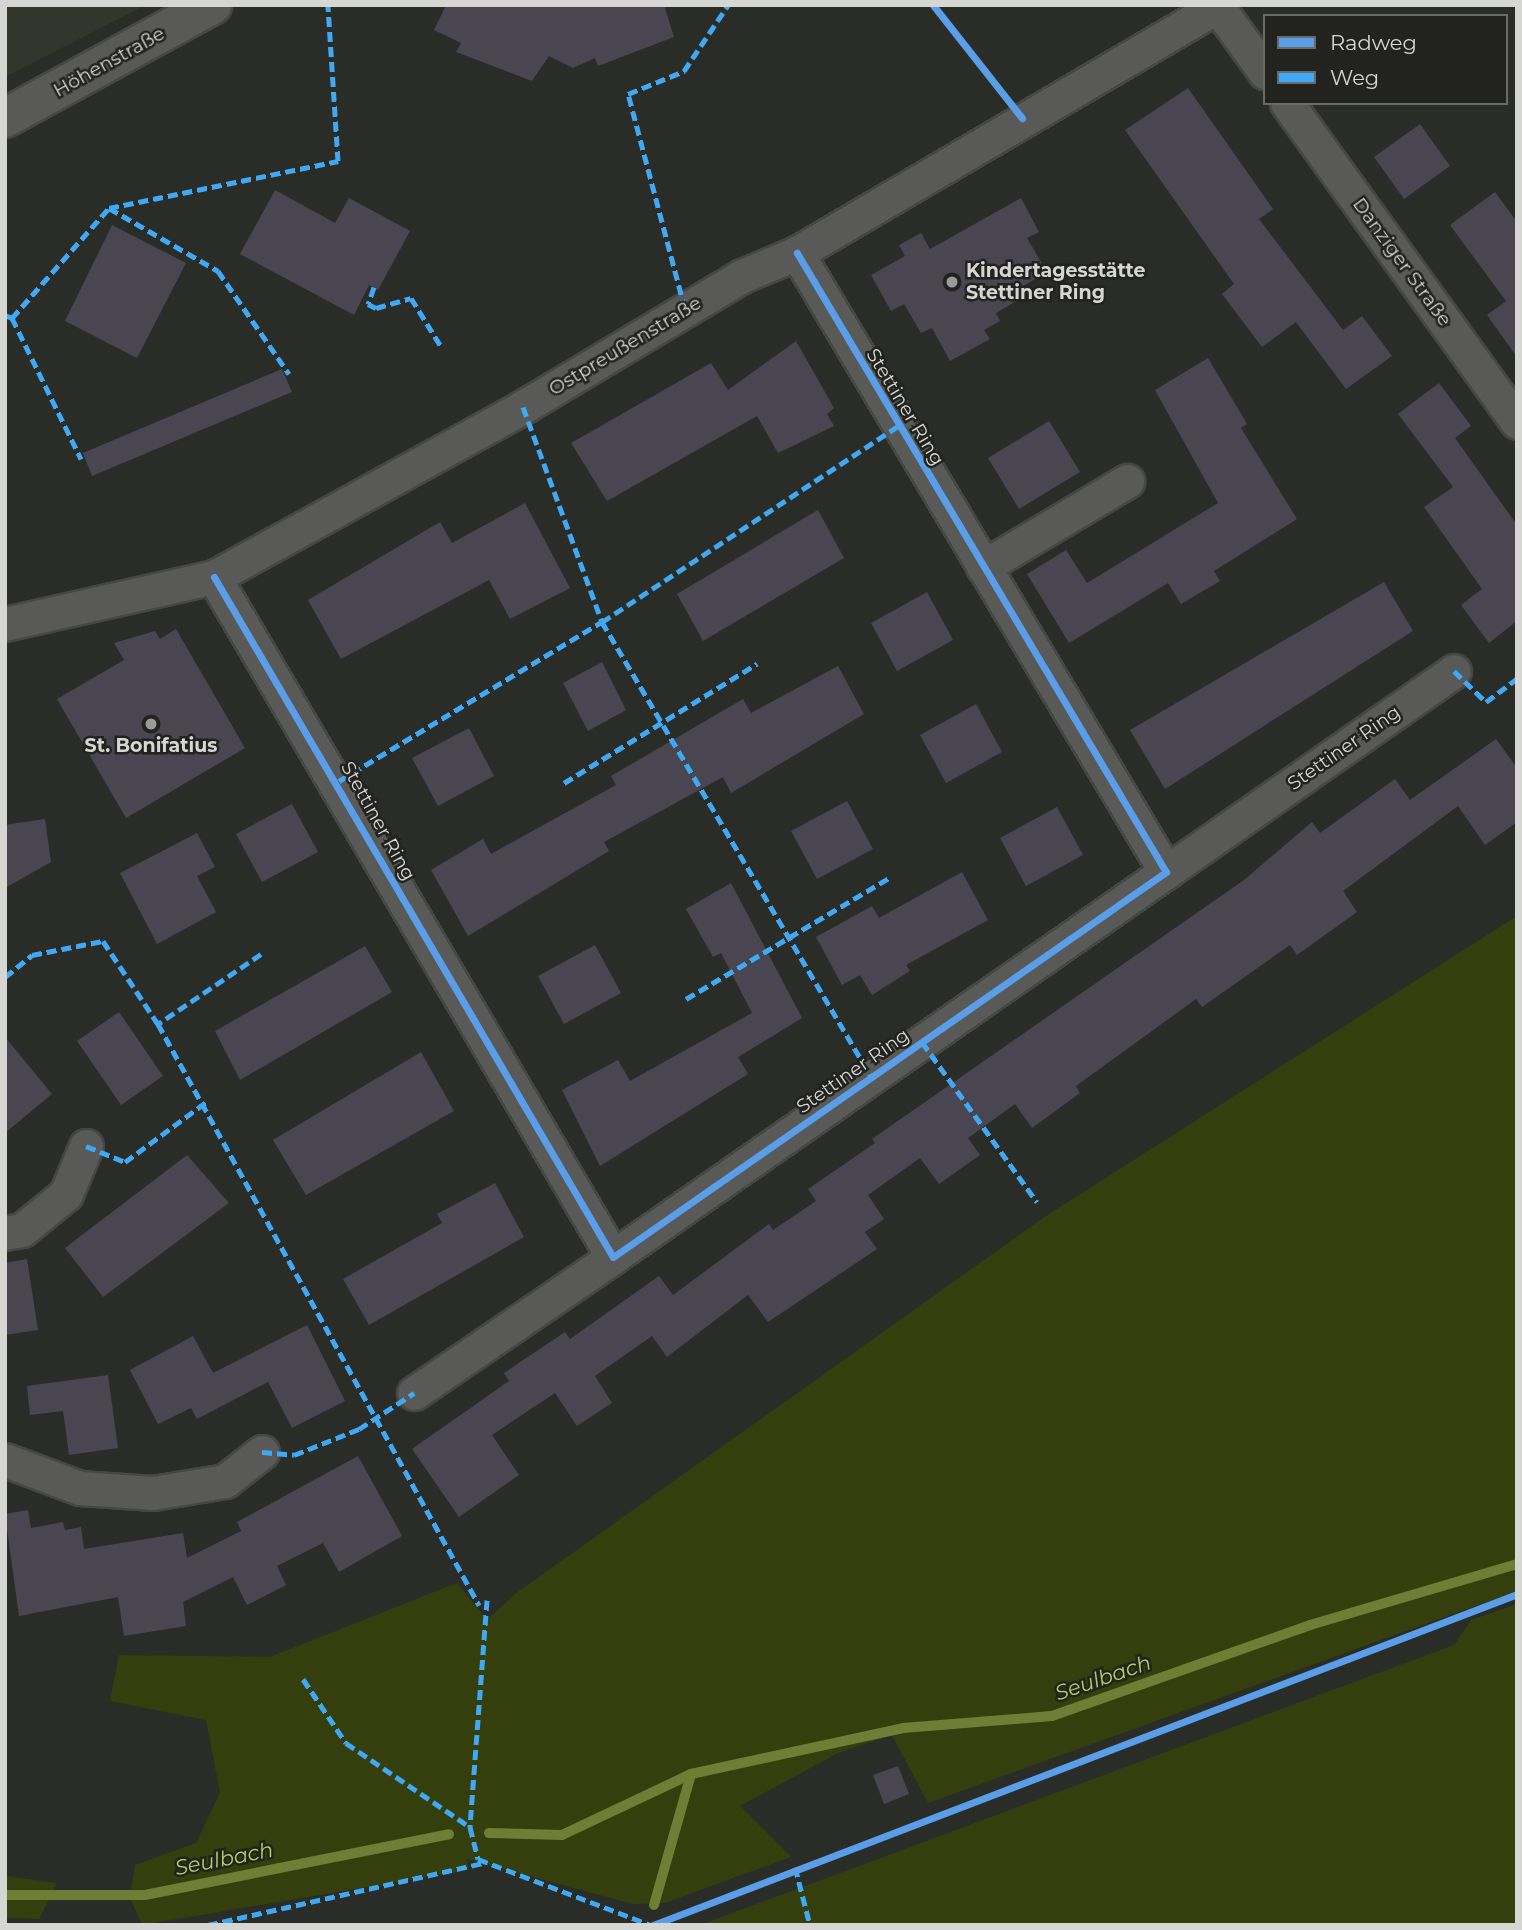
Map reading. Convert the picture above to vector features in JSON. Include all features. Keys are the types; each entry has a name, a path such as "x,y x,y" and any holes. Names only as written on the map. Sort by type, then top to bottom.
{"street":[{"name":"Höhenstraße","path":"5,118 212,5"},
{"path":"1218,6 1263,69"},
{"name":"Ostpreußenstraße","path":"5,624 214,577 512,414 742,276 797,253 1218,6"},
{"name":"Danziger Straße","path":"1288,105 1517,422"},
{"name":"Stettiner Ring","path":"797,253 1166,872"},
{"path":"983,567 1127,481"},
{"name":"Stettiner Ring","path":"214,577 612,1256"},
{"name":"Stettiner Ring","path":"414,1393 1454,671"},
{"path":"5,1233 22,1230 66,1194 86,1146"},
{"path":"5,1460 79,1488 153,1493 225,1481 262,1452"}],"shaded area":[{"path":"5,5 146,5 5,77"}],"green space":[{"path":"1517,916 1517,1591 928,1803 892,1735 840,1752 740,1806 791,1857 665,1903 633,1904 466,1859 469,1870 142,1925 130,1898 135,1865 196,1843 220,1793 206,1720 110,1701 119,1655 270,1657 457,1583 487,1620 515,1594 1046,1216"},
{"path":"1517,1604 1517,1925 700,1925 1454,1645 1471,1620"},
{"path":"5,1876 57,1883 39,1919 5,1918"}],"building":[{"path":"446,5 664,5 674,37 598,66 595,58 573,68 549,56 532,81 456,52 461,43 434,30"},
{"path":"1188,88 1273,209 1259,219 1343,330 1362,316 1392,356 1346,389 1296,322 1262,347 1222,294 1234,284 1125,130"},
{"path":"1420,124 1450,166 1404,199 1374,157"},
{"path":"275,190 335,223 349,198 410,231 378,290 369,285 354,315 240,254"},
{"path":"1495,192 1517,222 1517,357 1487,315 1506,301 1450,225"},
{"name":"Kindertagesstätte Stettiner Ring","path":"1021,198 1039,232 1027,238 1047,272 1018,289 1023,297 996,313 1000,321 984,330 990,339 950,361 932,328 921,333 904,304 891,311 871,275 905,256 899,245 921,233 930,249"},
{"path":"112,225 186,263 137,358 65,321"},
{"path":"796,341 834,408 827,414 834,426 778,453 757,416 607,501 571,443 711,363 728,390"},
{"path":"1208,358 1247,424 1241,428 1297,519 1214,571 1220,581 1181,604 1168,583 1069,643 1027,574 1066,550 1087,583 1218,503 1155,390"},
{"path":"282,369 292,392 92,476 83,453"},
{"path":"1439,383 1471,426 1455,438 1517,525 1517,621 1489,643 1461,605 1482,589 1424,507 1453,487 1398,414"},
{"path":"1049,421 1080,472 1019,509 988,458"},
{"path":"525,503 570,588 510,619 489,580 341,659 308,600 440,522 452,543"},
{"path":"818,510 844,558 703,641 677,594"},
{"path":"1384,582 1413,631 1165,789 1130,730"},
{"path":"927,592 953,640 897,671 871,623"},
{"name":"St. Bonifatius","path":"176,629 245,748 126,818 57,699 124,660 114,643 155,631 160,639"},
{"path":"602,662 626,710 588,731 563,683"},
{"path":"838,666 864,714 731,793 723,777 604,842 609,851 468,936 431,870 483,839 491,854 616,785 611,776 743,699 751,713"},
{"path":"976,704 1002,752 946,783 920,735"},
{"path":"469,728 494,776 438,806 412,758"},
{"path":"1496,739 1517,768 1517,822 1485,845 1458,806 1343,891 1357,912 1297,955 1290,945 1202,1007 1196,999 1076,1086 1080,1093 1032,1128 1015,1104 968,1138 980,1155 939,1184 920,1158 868,1195 884,1219 865,1232 877,1249 768,1322 748,1295 667,1357 652,1336 595,1376 612,1403 577,1426 555,1393 492,1435 519,1475 459,1517 412,1449 509,1381 504,1373 565,1332 570,1339 659,1276 673,1295 769,1224 773,1230 816,1201 808,1189 875,1143 872,1139 1244,880 1312,822 1320,833 1395,779 1410,800"},
{"path":"847,801 873,849 817,879 791,831"},
{"path":"292,804 318,852 262,882 236,834"},
{"path":"1057,807 1083,855 1026,886 1000,838"},
{"path":"45,819 51,862 5,888 5,825"},
{"path":"197,833 215,867 197,876 216,912 157,944 120,873"},
{"path":"962,872 988,920 906,965 910,971 872,995 860,975 842,985 816,937 872,906 879,918"},
{"path":"731,883 802,1018 738,1057 748,1074 600,1166 562,1090 618,1060 630,1081 752,1013 721,953 713,957 686,909"},
{"path":"595,945 621,993 564,1024 538,976"},
{"path":"365,946 392,992 240,1080 215,1031"},
{"path":"119,1012 163,1076 121,1105 77,1041"},
{"path":"5,1037 52,1094 5,1133"},
{"path":"421,1052 454,1111 306,1195 273,1140"},
{"path":"187,1155 229,1203 103,1297 65,1248"},
{"path":"495,1183 524,1237 369,1325 343,1279 442,1223 437,1214"},
{"path":"27,1259 38,1330 5,1335 5,1263"},
{"path":"307,1325 345,1401 292,1428 268,1382 197,1419 191,1408 158,1424 130,1370 193,1336 213,1373"},
{"path":"108,1375 118,1448 69,1455 63,1411 30,1415 27,1386"},
{"path":"358,1456 402,1536 339,1572 323,1543 277,1566 286,1585 247,1605 233,1577 183,1602 186,1626 124,1636 118,1597 19,1616 5,1514 28,1510 31,1528 63,1522 65,1530 81,1527 84,1549 183,1533 187,1558 241,1531 237,1522"},
{"path":"898,1766 909,1794 884,1804 873,1775"}],"waterway":[{"name":"Seulbach","path":"489,1833 562,1835 691,1774 903,1728 1052,1716 1310,1625 1517,1564"},
{"name":"Seulbach","path":"654,1905 691,1774"},
{"name":"Seulbach","path":"5,1895 145,1895 449,1834"}],"marked path":[{"path":"12,318 109,208 338,161 328,5"},
{"path":"685,309 628,94 684,71 728,5"},
{"path":"109,208 218,271 289,374"},
{"path":"374,287 368,304 376,308 411,298 442,348"},
{"path":"5,315 12,318 81,459"},
{"path":"523,407 602,622 872,1078"},
{"path":"339,781 602,622 897,427"},
{"path":"564,783 757,664"},
{"path":"1454,671 1486,702 1517,679"},
{"path":"686,999 889,878"},
{"path":"5,977 32,955 103,941 158,1024"},
{"path":"261,954 158,1024 479,1605"},
{"path":"922,1042 1037,1202"},
{"path":"86,1146 125,1162 206,1102"},
{"path":"262,1452 294,1455 359,1429 414,1393"},
{"path":"487,1600 470,1827 478,1859 651,1925"},
{"path":"303,1679 346,1743 470,1827"},
{"path":"208,1925 487,1862"},
{"path":"795,1867 810,1925"}],"cycle path":[{"path":"933,5 1022,118"},
{"path":"214,577 613,1257 1166,872 797,253"},
{"path":"653,1925 1517,1594"}],"place":[{"name":"Kindertagesstätte Stettiner Ring","path":"952,282"},
{"name":"St. Bonifatius","path":"151,724"}]}
